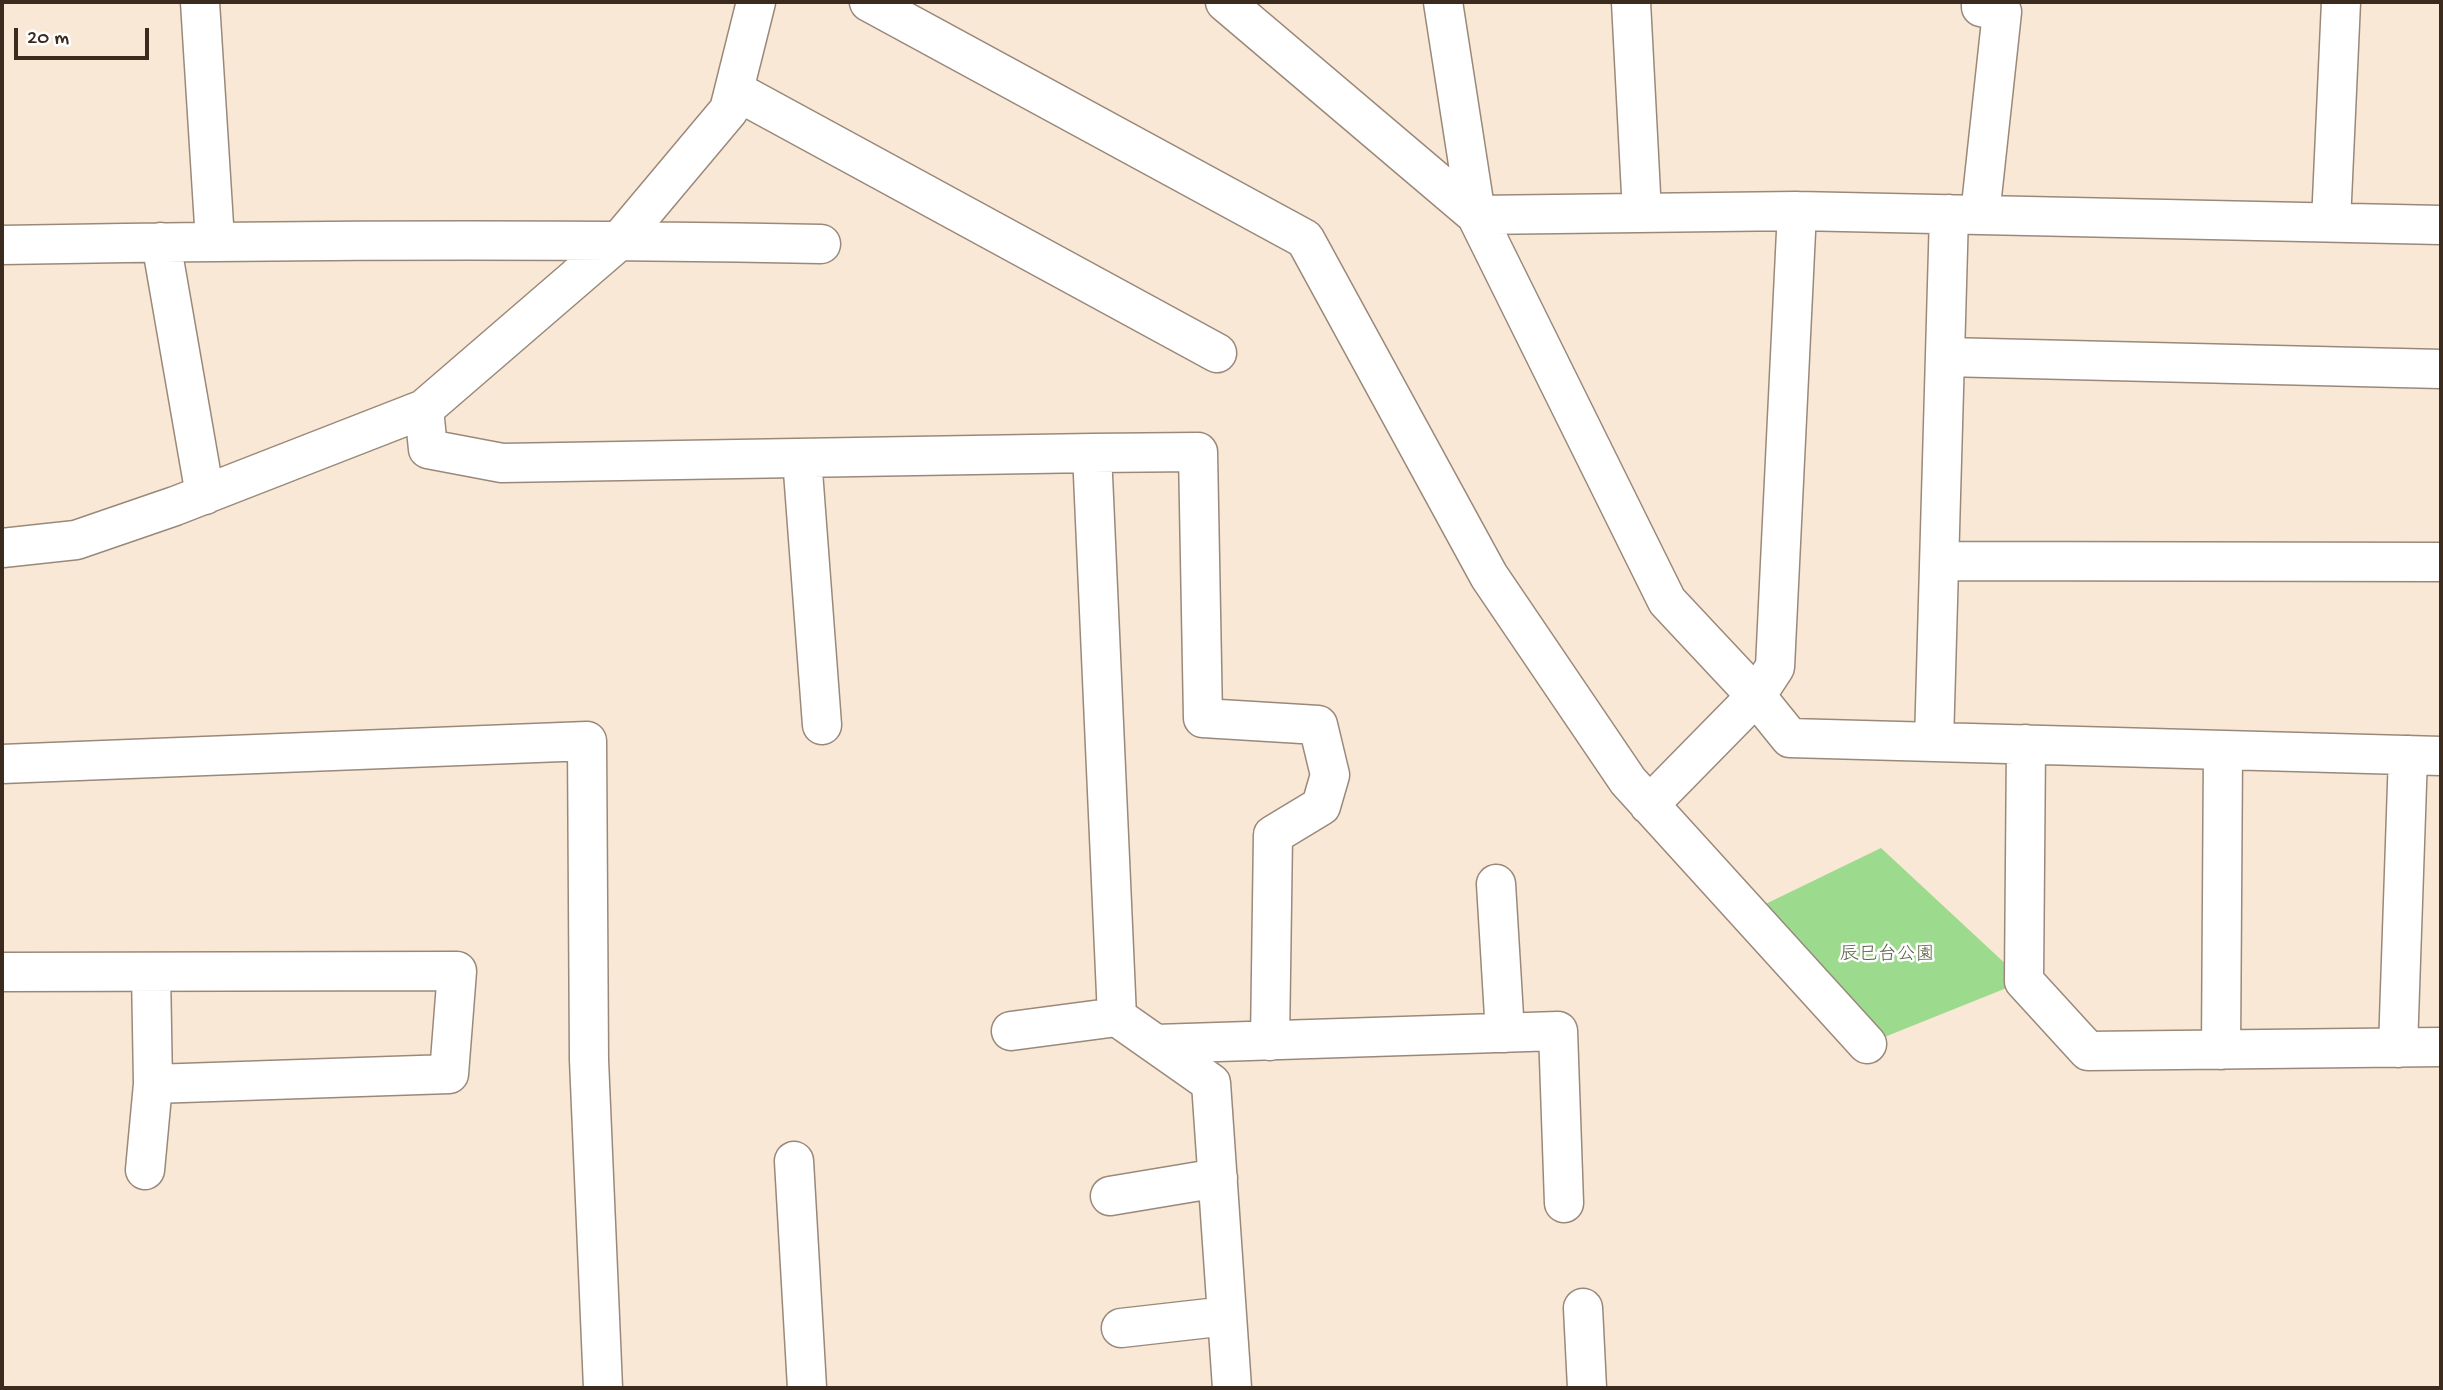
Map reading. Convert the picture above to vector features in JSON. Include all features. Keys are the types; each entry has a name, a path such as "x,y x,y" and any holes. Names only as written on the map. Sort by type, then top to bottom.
{"street":[{"path":"200,2 215,241"},
{"path":"2,548 76,540 205,495 424,409 620,240 729,110 756,2"},
{"path":"869,2 1305,239 1489,576 1628,781 1867,1044"},
{"path":"1225,2 1476,215 1797,211 2441,225"},
{"path":"1443,2 1476,215 1667,601 1756,696 1790,738 2425,756 2398,1048"},
{"path":"1631,2 1642,213"},
{"path":"1934,742 1945,357 1965,215 2002,12 1981,7 1981,2"},
{"path":"2331,222 2341,2"},
{"path":"734,90 1217,352"},
{"path":"1649,805 1756,696 1775,667 1797,211"},
{"path":"2,245 215,241 620,240 821,244"},
{"path":"161,242 205,495"},
{"path":"1945,357 2441,369"},
{"path":"424,409 428,449 502,463 1198,452 1203,718 1318,725 1330,775 1321,807 1273,835 1270,1041"},
{"path":"1092,453 1117,1017"},
{"path":"802,458 822,725"},
{"path":"1940,561 2441,562"},
{"path":"2,764 587,741 589,1060 603,1388"},
{"path":"2026,744 2024,981 2088,1051 2441,1047"},
{"path":"2221,1050 2223,750"},
{"path":"1496,884 1505,1032"},
{"path":"2,972 457,971 449,1074 153,1084"},
{"path":"145,1170 153,1084 151,972"},
{"path":"1011,1031 1117,1017 1211,1083 1232,1388"},
{"path":"1156,1044 1558,1031 1564,1203"},
{"path":"794,1161 807,1388"},
{"path":"1110,1196 1218,1178"},
{"path":"1583,1308 1587,1388"},
{"path":"1121,1328 1227,1316"}],"green space":[{"name":"辰巳台公園","path":"1881,848 2024,981 1867,1044 1747,913"}]}
